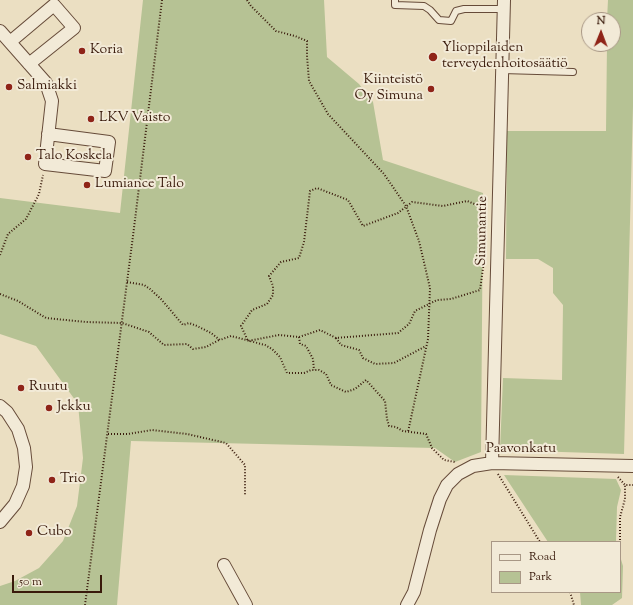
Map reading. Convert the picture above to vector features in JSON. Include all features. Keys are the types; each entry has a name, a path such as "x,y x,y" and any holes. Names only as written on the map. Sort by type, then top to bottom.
{"street":[{"path":"10,42 54,5 74,28 29,64"},
{"name":"Simunantie","path":"492,463 504,5"},
{"path":"0,31 46,83 52,101 48,134 45,164 105,171 109,142 48,134"},
{"path":"0,406 7,412 18,429 24,448 26,467 23,486 15,504 0,522"},
{"name":"Paavonkatu","path":"407,605 414,592 430,530 440,499 447,485 458,474 473,466 492,463 633,466"},
{"path":"224,565 246,605"}],"lane":[{"path":"395,0 395,5 424,6 439,20 451,20 456,11 464,8 504,5"},
{"path":"502,70 573,72"}],"path":[{"path":"85,605 108,434 162,0"},
{"path":"247,0 276,31 307,41 309,80 328,114 384,174 406,206 420,241 430,288 428,339 408,432"},
{"path":"0,255 8,234 26,219 40,194 45,164"},
{"path":"248,341 241,326 252,310 267,304 273,295 273,286 270,276 281,262 299,258 304,242 310,191 317,188 348,200 363,226 398,213 412,202 443,206 467,201 498,213"},
{"path":"336,338 398,333 409,324 415,311 437,300 451,299 480,290 485,256 498,249"},
{"path":"127,282 144,285 161,299 183,324 189,323 211,333 220,340"},
{"path":"0,294 18,301 46,318 86,322 122,323 149,332 164,345 187,344 193,349 206,347 231,336 265,345 272,349 280,357 287,373 304,373 319,370 326,374 331,385 346,392 355,389 366,380 385,401 389,426 408,432 419,432 426,434 432,448 444,460 461,462"},
{"path":"248,341 279,335 299,337 320,330 336,338 341,345 359,350 363,358 375,364 394,364 426,346"},
{"path":"299,337 300,344 306,346 313,359 314,370"},
{"path":"108,434 128,434 152,430 187,434 226,444 245,465 245,496"},
{"path":"492,463 539,541"},
{"path":"620,540 620,517 625,499 625,485"},
{"path":"570,593 574,605"}],"green space":[{"path":"143,0 324,0 327,57 359,84 373,102 383,160 483,193 481,452 455,462 435,448 131,441 117,605 0,605 0,586 15,581 39,568 63,541 77,506 83,458 78,404 36,346 0,334 0,198 120,213"},
{"path":"608,0 633,0 633,106 624,454 500,450 503,378 562,380 563,305 553,293 553,268 538,259 506,259 507,131 606,131 607,52 621,52 621,12 607,12"},
{"path":"504,475 616,479 621,490 617,507 616,541 547,541"},
{"path":"621,559 623,566 622,598 612,605 581,605 580,593 621,593"}],"place":[{"name":"Koria","path":"82,51"},
{"name":"Ylioppilaiden terveydenhoitosäätiö","path":"433,57"},
{"name":"Salmiakki","path":"9,87"},
{"name":"Kiinteistö Oy Simuna","path":"431,89"},
{"name":"LKV Vaisto","path":"91,119"},
{"name":"Talo Koskela","path":"28,157"},
{"name":"Lumiance Talo","path":"87,185"},
{"name":"Ruutu","path":"21,388"},
{"name":"Jekku","path":"49,408"},
{"name":"Trio","path":"52,480"},
{"name":"Cubo","path":"29,533"}]}
